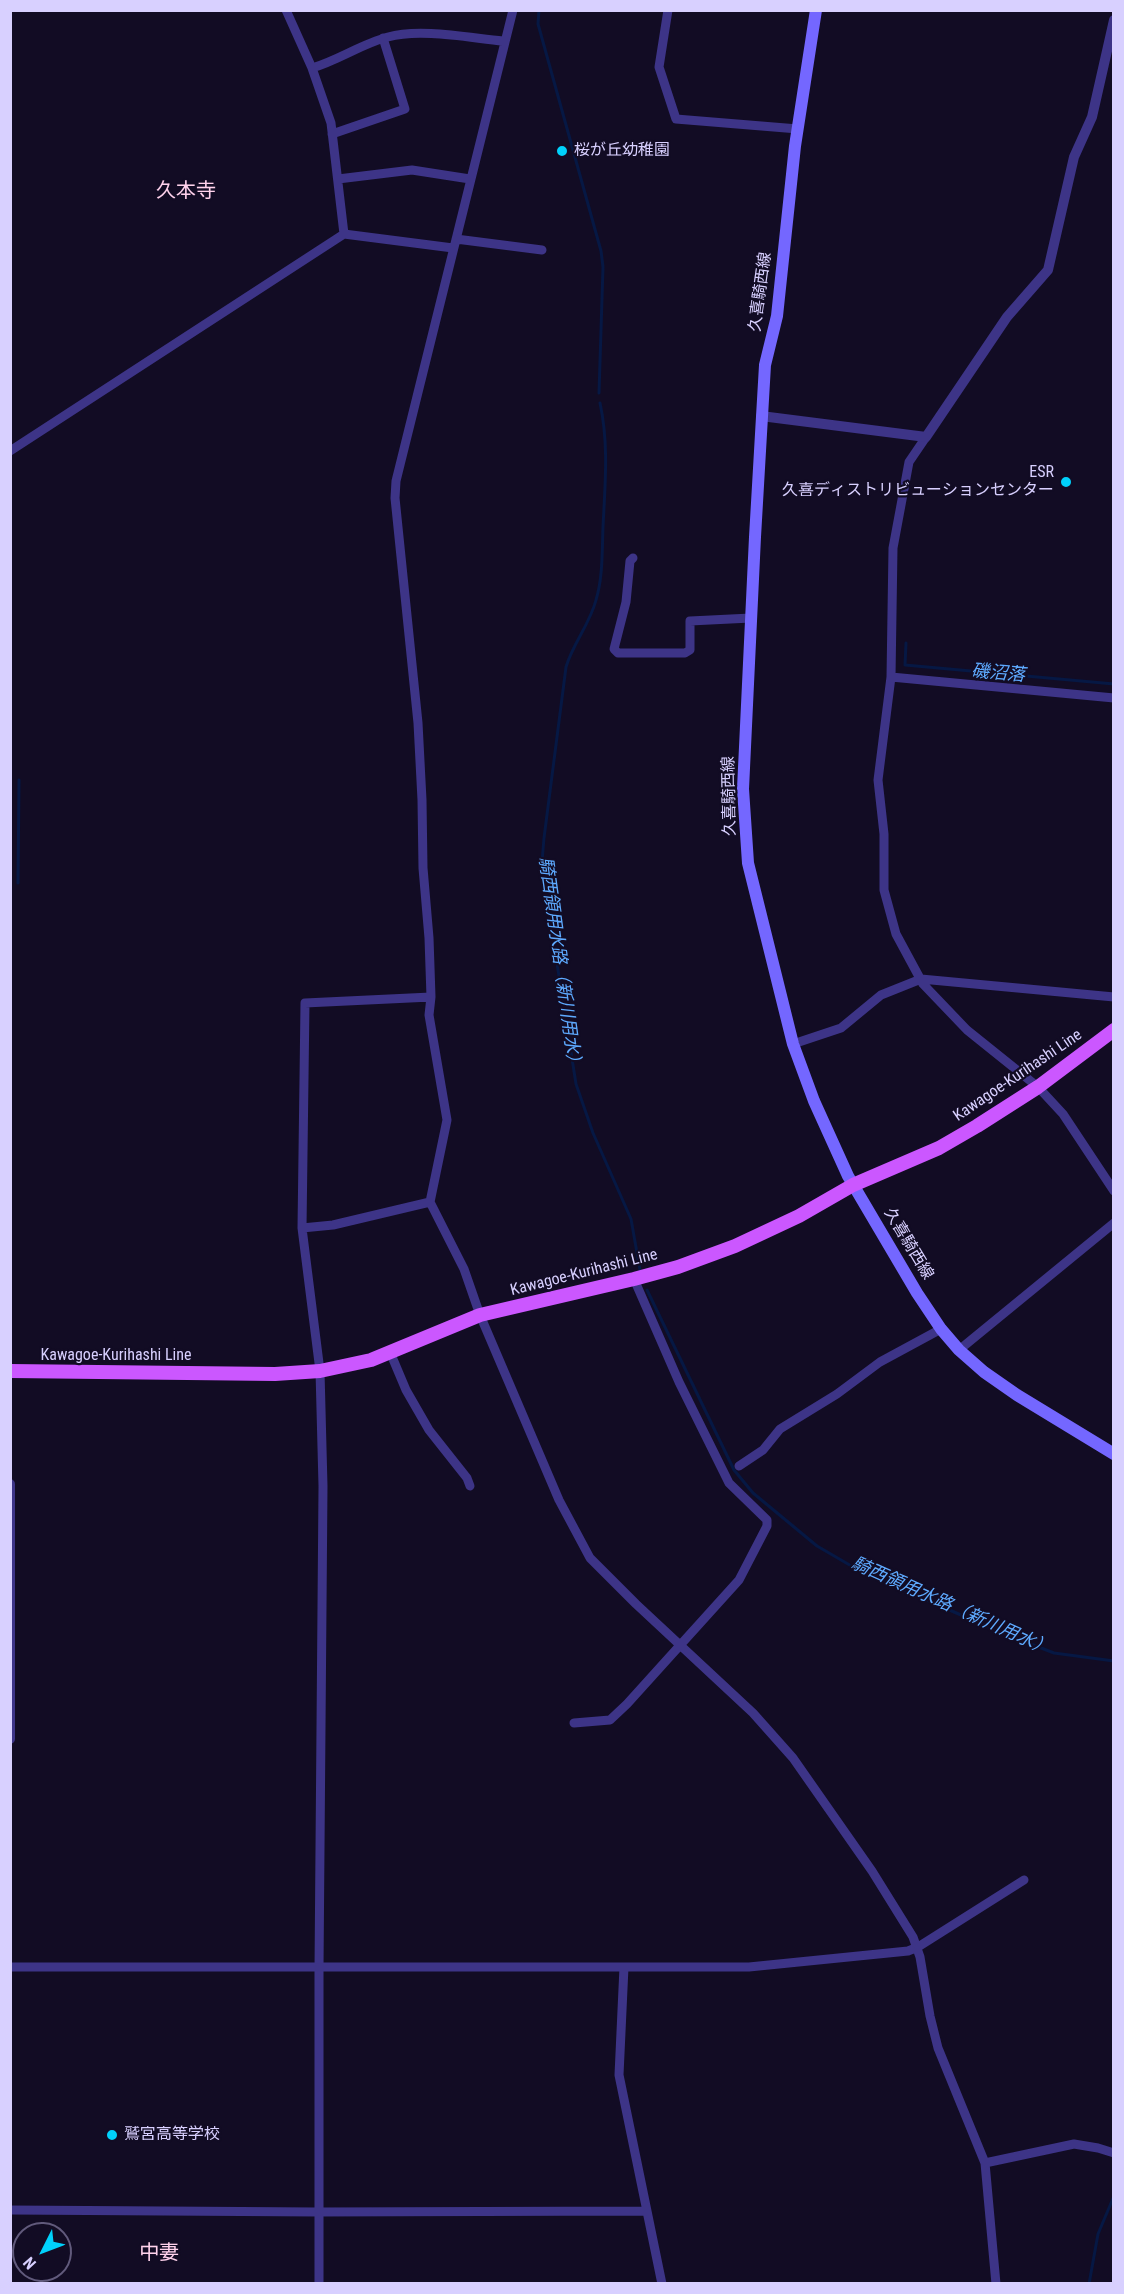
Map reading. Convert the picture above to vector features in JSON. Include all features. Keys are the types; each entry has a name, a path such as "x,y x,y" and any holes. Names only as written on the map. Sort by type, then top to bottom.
{"main road":[{"name":"久喜騎西線","path":"816,10 798,129 777,316 765,365 743,789 748,862 793,1044 828,1135 854,1185 941,1329 959,1350 984,1372 1113,1454"},
{"name":"Kawagoe-Kurihashi Line","path":"10,1371 275,1374 320,1371 370,1360 480,1315 678,1267 735,1246 800,1216 854,1185 939,1148 1038,1087 1113,1030"}],"street":[{"path":"286,10 312,68 331,123 344,234"},
{"path":"513,10 503,41 396,481 395,498 416,693 431,997 429,1014 447,1120 430,1202 464,1269 480,1315 559,1500 590,1558 753,1713 793,1758 906,1923 918,1947 928,2008 938,2048 985,2163 996,2283"},
{"path":"668,10 659,67 676,119 798,129"},
{"path":"1113,20 1092,117 1074,157 1048,270 1007,317 909,462 893,548 891,677 878,780 884,834 884,890 896,934 921,979 967,1030 1038,1087 1063,1114 1113,1191"},
{"path":"312,68 383,38 417,34 503,41"},
{"path":"332,134 405,109 383,38"},
{"path":"338,179 412,170 470,179"},
{"path":"10,451 344,234 542,250"},
{"path":"761,416 926,437"},
{"path":"633,558 630,561 626,602 614,649 618,653 685,653 690,650 690,621 751,618"},
{"path":"891,677 1113,698"},
{"path":"793,1044 841,1028 881,995 921,979 1113,997"},
{"path":"320,2283 318,2212 322,1510 320,1371 302,1228 305,1003 431,997"},
{"path":"302,1228 333,1225 430,1202"},
{"path":"959,1350 1113,1223"},
{"path":"574,1723 610,1720 739,1580 767,1526 767,1520 729,1483 679,1382 634,1279"},
{"path":"739,1466 763,1450 780,1429 837,1394 880,1362 941,1329"},
{"path":"390,1352 406,1389 429,1430 467,1478 470,1486"},
{"path":"10,1484 10,1739"},
{"path":"10,1967 749,1967 908,1951 918,1947 1024,1880"},
{"path":"624,1967 619,2075 662,2283"},
{"path":"985,2163 1074,2144 1113,2153"},
{"path":"10,2210 646,2211"}],"waterway":[{"name":"騎西領用水路（新川用水）","path":"539,10 538,24 601,251 603,267 599,393"},
{"name":"騎西領用水路（新川用水）","path":"600,403 605,434 606,465 600,582 593,609 566,667 542,862 576,1084 593,1133 631,1219 640,1270"},
{"name":"磯沼落","path":"906,643 905,665 1114,684"},
{"path":"18,883 19,780"},
{"name":"騎西領用水路（新川用水）","path":"647,1290 734,1470 753,1493 817,1546 860,1571 1054,1653 1114,1661"},
{"name":"騎西領用水路（新川用水）","path":"1089,2284 1098,2234 1114,2196"}],"place":[{"name":"桜が丘幼稚園","path":"562,151"},
{"name":"ESR 久喜ディストリビューションセンター","path":"1066,482"},
{"name":"鷲宮高等学校","path":"112,2135"}],"district":[{"name":"久本寺","path":"186,192"},
{"name":"中妻","path":"159,2254"}]}
